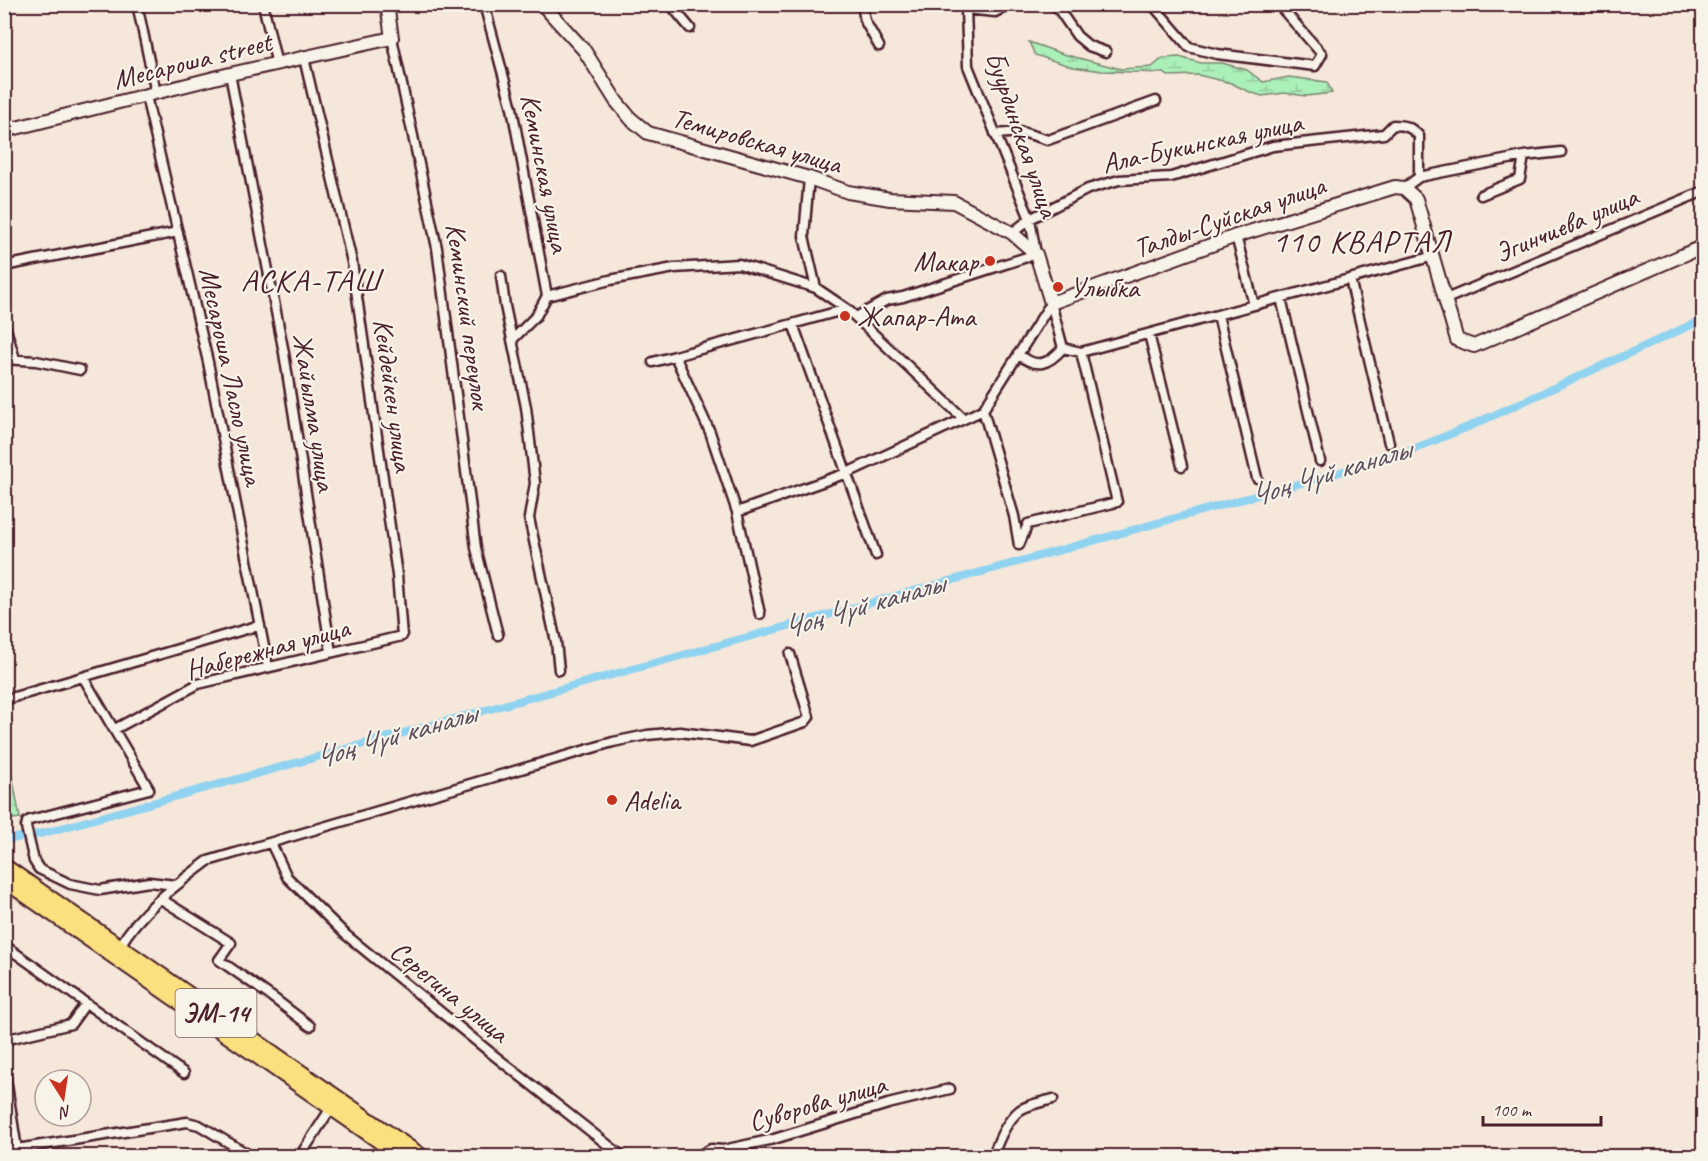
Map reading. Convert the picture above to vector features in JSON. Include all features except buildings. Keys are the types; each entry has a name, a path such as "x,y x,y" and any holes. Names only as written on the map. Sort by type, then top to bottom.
{"main road":[{"name":"ЭМ-14","path":"7,873 120,946 421,1156"},
{"name":"ЭМ-14","path":"7,873 331,1108 401,1156"}],"street":[{"name":"Месароша Ласло улица","path":"137,4 151,95 178,232 208,362 268,667"},
{"path":"263,4 277,65"},
{"name":"Кеминский переулок","path":"387,4 392,38 437,248 476,548 498,635"},
{"name":"Кеминская улица","path":"484,4 512,108 547,296 536,316 513,339"},
{"name":"Темировская улица","path":"542,4 584,50 616,101 631,119 648,133 809,178 848,192 890,199 954,202 1012,233 1036,254"},
{"path":"670,4 690,28"},
{"path":"862,4 865,21 879,46"},
{"path":"965,7 995,12 1012,4"},
{"path":"1055,4 1077,36 1089,46 1106,52"},
{"path":"1152,4 1189,47 1217,54 1315,66 1322,54 1278,4"},
{"name":"Буурдинская улица","path":"965,7 968,66 1030,219 1036,254 1063,348"},
{"name":"Месароша street","path":"4,131 230,74 392,38"},
{"name":"Кейдейкен улица","path":"304,58 352,262 398,575 402,636"},
{"name":"Жайылма улица","path":"230,74 284,353 331,652"},
{"path":"995,134 1022,132 1048,140 1156,102"},
{"name":"Ала-Букинская улица","path":"1030,219 1088,189 1119,180 1171,177 1273,146 1384,134 1393,125 1412,128 1419,136 1419,177"},
{"name":"Талды-Суйская улица","path":"1051,303 1236,236 1395,187 1404,188 1419,177 1524,156 1561,152"},
{"path":"1481,195 1520,178 1524,156"},
{"path":"809,178 804,236 816,288"},
{"path":"1404,188 1416,199 1457,340 1474,346 1704,246"},
{"name":"Эгинчиева улица","path":"1446,299 1704,191"},
{"path":"1012,233 1030,219"},
{"path":"4,266 178,232"},
{"path":"1236,236 1254,305"},
{"path":"856,317 887,300 903,297 1036,254"},
{"path":"1018,354 1028,362 1042,364 1053,359 1063,348 1081,352 1434,256"},
{"path":"547,296 610,280 674,268 740,264 816,288 847,309 964,419"},
{"path":"501,276 526,407 535,483 529,518 556,642 559,670"},
{"path":"1350,279 1389,442"},
{"path":"1281,298 1320,461"},
{"path":"737,512 847,472 983,410 1051,303"},
{"path":"653,362 847,309"},
{"path":"1218,315 1257,477"},
{"path":"4,321 15,358"},
{"path":"793,324 876,555"},
{"path":"1149,334 1182,466"},
{"path":"983,410 1014,516 1019,544 1028,524 1117,502 1081,352"},
{"path":"675,356 710,432 737,512 760,614"},
{"path":"4,359 36,361 80,370"},
{"name":"Набережная улица","path":"4,700 260,625"},
{"name":"Набережная улица","path":"115,729 198,684 402,636"},
{"path":"120,946 128,932 161,899 208,861 613,742 646,735 680,732 750,741 805,722 809,717 790,654"},
{"path":"83,677 149,789 30,820 26,827 34,861 39,869 70,884 100,890 149,882 176,885"},
{"name":"Серегина улица","path":"271,843 288,877 346,935 490,1053 622,1156"},
{"path":"161,899 231,943 219,960 310,1026"},
{"path":"4,945 184,1073"},
{"path":"4,1040 71,1024 86,1003"},
{"path":"4,1066 17,1153"},
{"name":"Суворова улица","path":"698,1156 711,1149 723,1150 774,1139 888,1104 950,1089"},
{"path":"993,1156 999,1139 1019,1111 1053,1100"},
{"path":"300,1156 331,1108"},
{"path":"4,1151 17,1153 187,1122 199,1125 251,1156"}],"green space":[{"path":"1029,42 1063,54 1121,69 1152,67 1163,58 1179,57 1201,63 1222,63 1247,70 1263,82 1289,77 1327,82 1332,93 1306,96 1285,93 1262,96 1231,83 1198,75 1168,76 1164,73 1102,71 1073,67 1035,55"},
{"path":"5,763 10,764 20,818 5,820"}],"waterway":[{"name":"Чоң Чүй каналы","path":"4,840 44,833 1337,473 1411,450 1468,427 1704,319"}],"place":[{"name":"Макар","path":"990,261"},
{"name":"Улыбка","path":"1058,287"},
{"name":"Жапар-Ата","path":"845,316"},
{"name":"Adelia","path":"612,800"}],"district":[{"name":"110 КВАРТАЛ","path":"1362,241"},
{"name":"АСКА-ТАШ","path":"311,280"}]}
